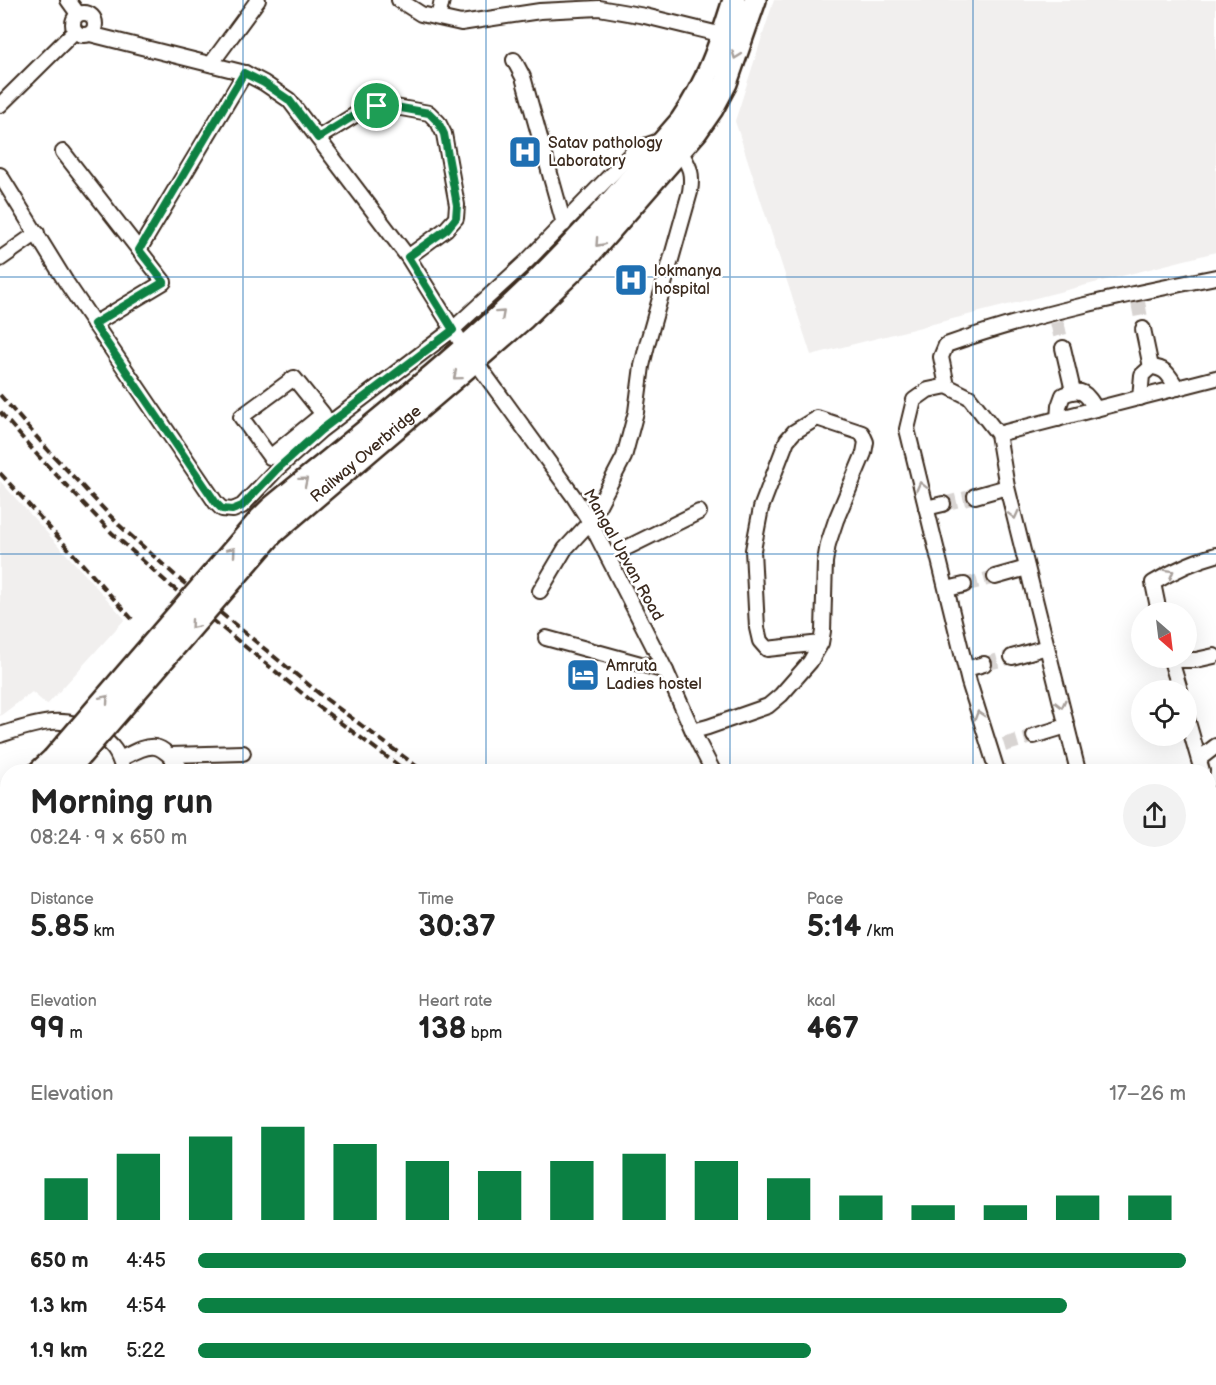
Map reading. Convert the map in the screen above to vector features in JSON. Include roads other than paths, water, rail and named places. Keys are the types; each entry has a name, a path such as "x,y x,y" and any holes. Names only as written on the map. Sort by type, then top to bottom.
{"main road":[{"path":"672,145 681,121 701,89 714,60 734,0"},
{"path":"672,145 696,132 712,109 726,83 755,0"},
{"name":"Railway Overbridge","path":"57,764 267,526 271,508 460,352 512,305 672,145"}],"street":[{"path":"68,0 92,15 96,22 90,34"},
{"path":"211,64 258,0"},
{"path":"399,0 421,14 461,23 540,11 621,6 645,16 723,34"},
{"path":"85,9 73,23 75,31 82,35 90,34 244,73 289,100 408,257 456,334"},
{"path":"0,105 75,31"},
{"path":"514,60 523,77 564,224"},
{"path":"139,250 244,73"},
{"path":"318,138 363,110 377,106 429,113 438,122 444,134 457,205 456,218 447,229 408,257"},
{"path":"0,175 66,282 216,503 222,509 232,510 242,506 277,469 306,436 323,414 294,378 241,417 270,457 306,436 456,334 636,149 672,145 690,166 693,178 648,341 631,433 624,457 590,522 565,549 540,591"},
{"path":"63,152 164,282 94,324"},
{"path":"0,259 37,233"},
{"path":"947,386 941,357 946,345 986,331 1056,317 1216,277"},
{"path":"1143,329 1151,367"},
{"path":"1063,348 1073,391"},
{"path":"1140,398 1142,375 1151,367 1160,368 1168,374 1177,388"},
{"name":"Mangal Upvan Road","path":"481,369 590,522 666,671 710,764"},
{"path":"998,434 1216,378"},
{"path":"995,764 966,669 907,429 914,400 928,390 947,386 969,397 998,434 1007,487 1076,764"},
{"path":"1058,419 1063,395 1073,391 1081,392 1089,398 1096,409"},
{"path":"693,731 768,706 781,695 810,662 821,643 828,544 864,453 866,442 862,433 817,418 794,432 787,440 760,508 753,550 757,628 760,641 767,649 821,643"},
{"path":"975,496 1007,487"},
{"path":"926,508 943,504"},
{"path":"608,557 699,512"},
{"path":"1157,602 1152,583 1177,568 1216,555"},
{"path":"995,577 1028,568"},
{"path":"947,589 964,585"},
{"path":"546,639 666,671"},
{"path":"1012,657 1047,647"},
{"path":"1197,660 1214,656"},
{"path":"966,669 984,664"},
{"path":"1174,668 1177,680"},
{"path":"1176,676 1186,668"},
{"path":"0,735 31,725 64,721 89,729 107,741 115,750 122,764"},
{"path":"1034,736 1067,726"},
{"path":"1197,744 1216,745"},
{"path":"990,749 1004,745"},
{"path":"1201,764 1216,745"},
{"path":"123,764 139,749 152,746 162,748 177,764"},
{"path":"1195,746 1200,764"},
{"path":"170,755 243,753"}],"tunnel":[{"path":"1138,302 1143,329"},
{"path":"1057,322 1063,348"},
{"path":"943,504 975,496"},
{"path":"964,585 995,577"},
{"path":"984,664 1012,657"},
{"path":"1004,745 1034,736"}],"railway":[{"path":"0,395 119,525 178,578 326,699 414,764"},
{"path":"0,412 39,457 112,533 171,586 319,707 396,764"},
{"path":"0,473 132,619"}],"place":[{"name":"Satav pathology Laboratory","path":"525,152"},
{"name":"lokmanya hospital","path":"631,280"},
{"name":"Amruta Ladies hostel","path":"583,675"}]}
